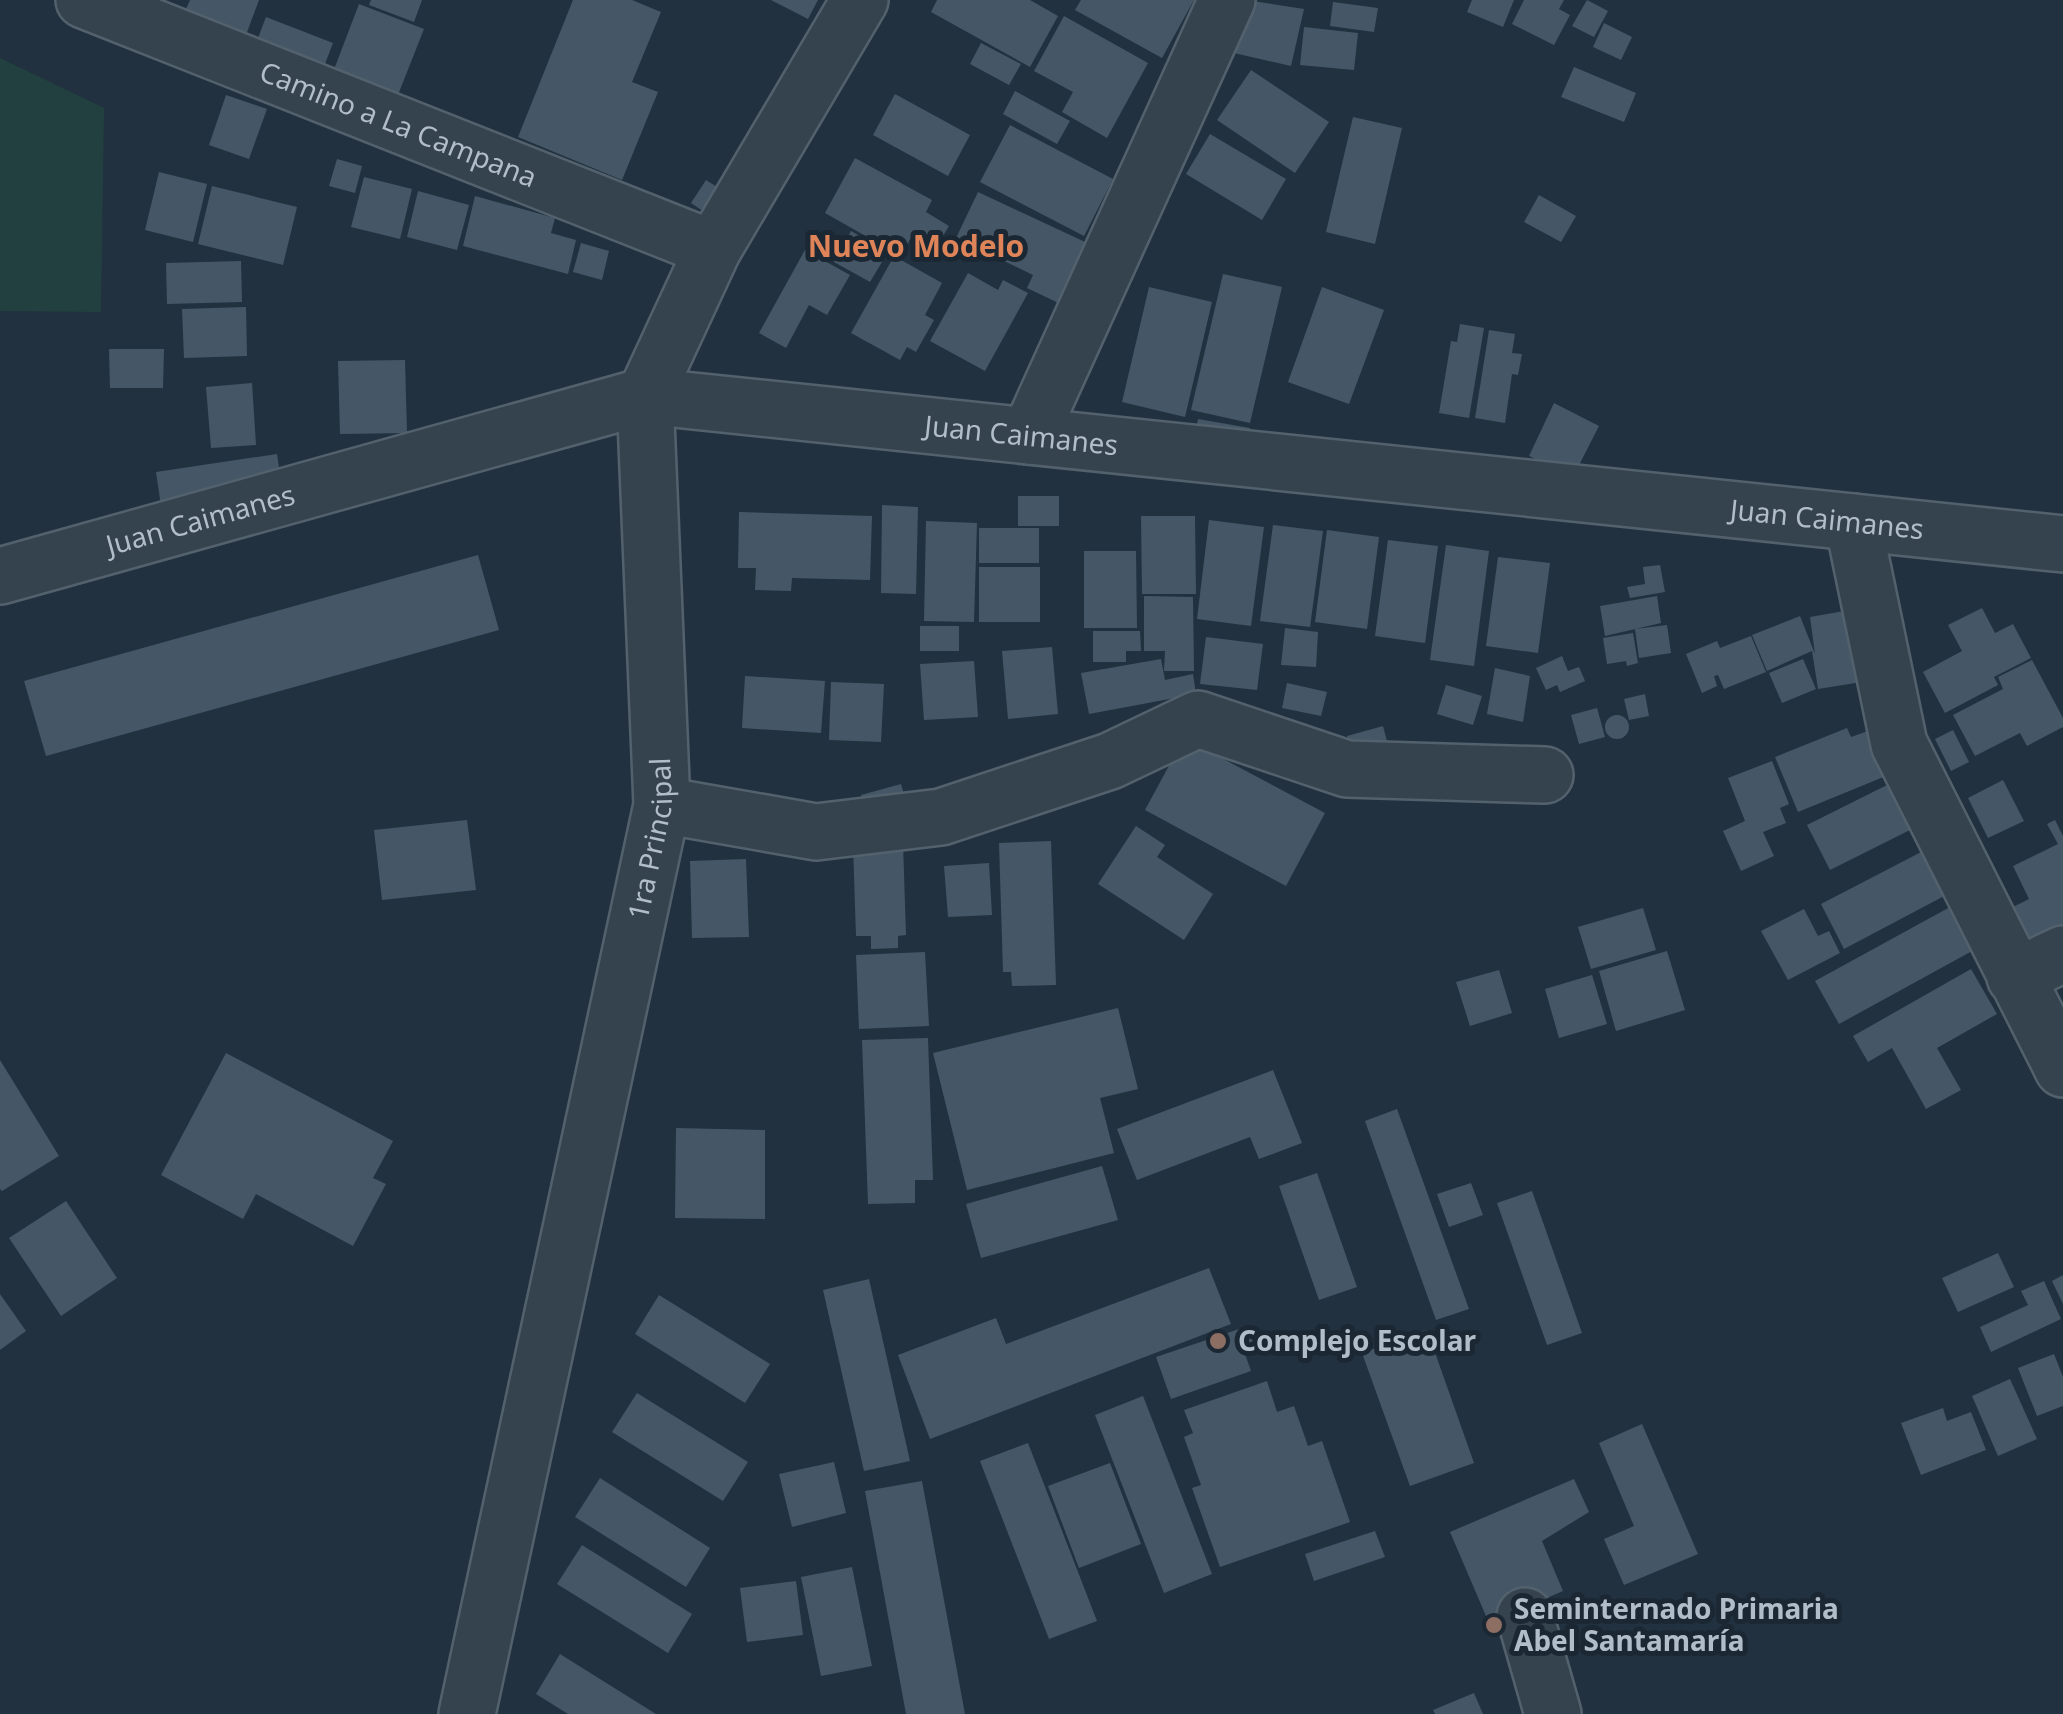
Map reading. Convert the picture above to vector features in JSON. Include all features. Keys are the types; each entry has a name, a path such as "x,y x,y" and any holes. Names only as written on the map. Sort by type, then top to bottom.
{"street":[{"name":"Camino a La Campana","path":"84,0 713,249"},
{"name":"1ra Principal","path":"468,1714 662,805 645,396 713,249 860,0"},
{"path":"1029,436 1227,0"},
{"name":"Juan Caimanes","path":"0,576 645,396 2063,544"},
{"path":"1853,522 1899,744 2039,966 2063,1069"},
{"path":"662,805 816,832 940,817 1110,761 1198,720 1346,769 1545,775"},
{"path":"1525,1616 1554,1714"}],"green space":[{"path":"0,58 104,108 101,312 0,311"}],"building":[{"path":"190,0 259,0 246,35 185,11"},
{"path":"371,0 422,0 414,22 369,5"},
{"path":"573,0 632,0 661,12 632,82 658,92 622,180 518,137"},
{"path":"771,0 818,0 808,19"},
{"path":"937,0 1030,0 1058,16 1030,67 931,12"},
{"path":"1081,0 1194,0 1162,58 1075,10"},
{"path":"1246,0 1304,9 1291,66 1234,53"},
{"path":"1472,0 1514,0 1503,27 1467,12"},
{"path":"1524,0 1564,0 1559,9 1570,15 1554,45 1512,24"},
{"path":"1587,0 1608,11 1594,37 1572,26"},
{"path":"1333,2 1378,8 1374,32 1330,26"},
{"path":"359,4 424,29 394,105 330,80"},
{"path":"1064,16 1148,63 1107,138 1062,112 1073,92 1034,71"},
{"path":"266,17 333,43 320,77 253,51"},
{"path":"1604,23 1632,37 1621,60 1593,47"},
{"path":"1304,27 1358,33 1354,70 1300,65"},
{"path":"981,43 1021,64 1009,85 970,64"},
{"path":"1574,67 1636,93 1624,122 1561,97"},
{"path":"1251,70 1329,122 1295,173 1217,120"},
{"path":"1015,91 1070,121 1057,144 1003,114"},
{"path":"895,94 970,135 948,176 873,135"},
{"path":"226,95 267,109 249,159 209,145"},
{"path":"1353,117 1402,128 1375,244 1326,232"},
{"path":"1010,125 1113,179 1084,236 980,182"},
{"path":"1210,134 1286,179 1262,220 1186,174"},
{"path":"855,158 932,200 926,212 949,226 937,246 914,232 901,256 825,213"},
{"path":"337,159 362,166 355,193 329,186"},
{"path":"159,172 207,184 193,242 145,230"},
{"path":"364,177 412,189 400,239 351,227"},
{"path":"706,180 725,192 716,220 691,203"},
{"path":"212,186 297,207 283,265 198,244"},
{"path":"418,191 469,205 457,250 407,237"},
{"path":"978,192 1098,248 1069,308 1027,288 1033,275 956,238"},
{"path":"1539,195 1576,216 1561,242 1524,222"},
{"path":"475,196 555,218 551,233 576,240 568,274 463,246"},
{"path":"851,231 888,252 870,282 834,262"},
{"path":"581,243 609,251 602,280 573,272"},
{"path":"805,250 850,275 827,315 809,305 786,348 759,333"},
{"path":"894,256 942,283 925,315 934,320 916,352 907,347 900,360 851,333"},
{"path":"241,261 242,302 167,304 166,263"},
{"path":"968,273 998,290 1003,280 1028,293 985,371 930,341"},
{"path":"1223,274 1282,287 1250,423 1191,410"},
{"path":"1149,287 1212,302 1185,417 1122,402"},
{"path":"1322,287 1384,310 1349,404 1288,382"},
{"path":"246,307 247,356 184,358 182,309"},
{"path":"1460,324 1484,328 1469,418 1439,413 1451,341 1457,342"},
{"path":"1489,330 1515,334 1512,353 1522,354 1518,375 1512,374 1505,423 1475,418"},
{"path":"109,349 164,349 163,388 110,388"},
{"path":"405,360 407,433 340,434 338,361"},
{"path":"252,383 256,445 211,448 206,387"},
{"path":"1554,403 1599,426 1573,477 1529,456"},
{"path":"1198,419 1250,428 1246,453 1194,444"},
{"path":"277,454 282,488 161,506 156,472"},
{"path":"1018,496 1059,496 1059,526 1018,526"},
{"path":"882,505 918,507 916,594 881,593"},
{"path":"739,512 872,516 870,580 792,578 791,591 755,590 756,568 738,568"},
{"path":"1141,516 1195,516 1196,594 1142,594"},
{"path":"1209,520 1264,527 1251,626 1197,619"},
{"path":"926,521 977,523 974,622 924,621"},
{"path":"1273,525 1323,531 1310,627 1260,621"},
{"path":"979,528 1039,528 1039,563 979,563"},
{"path":"1327,530 1379,537 1367,629 1315,622"},
{"path":"1388,540 1438,546 1425,643 1375,636"},
{"path":"1446,545 1489,551 1474,666 1430,660"},
{"path":"1084,551 1136,551 1137,628 1084,628"},
{"path":"478,555 499,630 46,756 24,681"},
{"path":"1498,557 1550,563 1538,653 1486,646"},
{"path":"1660,565 1665,592 1630,598 1627,587 1645,584 1643,567"},
{"path":"979,567 1040,567 1040,622 979,622"},
{"path":"1144,596 1193,597 1194,671 1164,671 1165,651 1144,651"},
{"path":"1657,596 1661,623 1605,636 1600,606"},
{"path":"1982,608 1995,633 2013,624 2031,658 1994,677 1998,685 1945,713 1923,672 1962,651 1948,625"},
{"path":"1850,610 1868,681 1818,689 1812,651 1767,671 1752,635 1800,616 1815,654 1810,617"},
{"path":"1667,625 1671,653 1639,658 1635,629"},
{"path":"920,626 959,626 959,651 920,651"},
{"path":"1285,628 1318,632 1316,667 1281,665"},
{"path":"1093,631 1140,631 1141,651 1126,651 1126,662 1093,662"},
{"path":"1633,633 1638,663 1607,664 1603,638"},
{"path":"1751,636 1766,672 1724,689 1718,675 1714,676 1717,686 1702,693 1686,654 1717,641 1720,648"},
{"path":"1206,637 1263,644 1257,690 1200,684"},
{"path":"1052,647 1058,714 1008,719 1002,651"},
{"path":"1562,656 1568,671 1579,667 1585,681 1560,692 1557,685 1546,690 1536,668"},
{"path":"1161,659 1165,680 1193,674 1196,694 1089,714 1081,673"},
{"path":"1803,659 1816,689 1782,703 1769,673"},
{"path":"2032,660 2063,718 2063,727 2027,746 2020,733 1975,756 1953,715 2003,689 1998,677"},
{"path":"974,661 978,717 924,720 920,664"},
{"path":"1495,668 1530,676 1523,722 1487,714"},
{"path":"745,676 825,681 821,733 742,728"},
{"path":"831,682 884,684 881,742 829,740"},
{"path":"1287,683 1327,692 1321,716 1282,708"},
{"path":"1446,685 1482,696 1473,725 1437,714"},
{"path":"1645,694 1649,716 1629,720 1624,699"},
{"path":"1597,708 1605,737 1579,744 1571,715"},
{"path":"1617,715 1629,727 1617,739 1605,727"},
{"path":"1383,726 1389,749 1354,759 1347,736"},
{"path":"1847,728 1851,737 1868,731 1886,776 1798,812 1775,757"},
{"path":"1953,730 1969,762 1951,771 1935,739"},
{"path":"1184,738 1325,813 1286,886 1145,810"},
{"path":"1772,761 1789,804 1780,808 1786,823 1763,832 1774,856 1741,871 1723,831 1745,821 1728,778"},
{"path":"2003,780 2024,821 1988,838 1968,798"},
{"path":"1891,783 1914,828 1830,870 1807,825"},
{"path":"901,784 908,809 867,820 861,795"},
{"path":"467,820 476,890 382,900 374,830"},
{"path":"2055,820 2063,836 2063,938 2053,943 2046,930 2029,938 2013,907 2029,899 2013,866 2058,844 2047,824"},
{"path":"1136,826 1165,845 1157,857 1213,894 1184,940 1098,884"},
{"path":"1051,841 1056,985 1012,986 1011,972 1003,972 999,843"},
{"path":"903,843 906,935 898,936 898,948 871,949 871,936 856,936 853,845"},
{"path":"1925,850 1948,894 1844,949 1821,904"},
{"path":"746,859 749,937 692,938 690,861"},
{"path":"989,863 992,915 948,917 944,866"},
{"path":"1950,907 1974,950 1839,1024 1815,981"},
{"path":"1643,908 1656,950 1591,969 1578,927"},
{"path":"1804,909 1818,936 1829,931 1840,953 1788,980 1761,931"},
{"path":"1667,951 1685,1010 1616,1031 1599,971"},
{"path":"925,952 929,1026 859,1029 856,955"},
{"path":"1971,969 1997,1014 1937,1048 1961,1090 1926,1109 1892,1048 1868,1062 1853,1036"},
{"path":"1499,970 1512,1013 1470,1026 1456,982"},
{"path":"1592,975 1607,1024 1559,1038 1545,989"},
{"path":"1118,1008 1138,1089 1100,1098 1114,1153 967,1190 933,1053"},
{"path":"928,1038 933,1180 915,1180 915,1203 868,1204 862,1040"},
{"path":"226,1053 393,1141 373,1178 386,1184 353,1246 256,1194 243,1219 161,1175"},
{"path":"0,1060 59,1156 2,1191 0,1189"},
{"path":"1273,1070 1302,1143 1259,1159 1250,1137 1137,1180 1117,1129"},
{"path":"1397,1109 1469,1309 1436,1320 1365,1121"},
{"path":"676,1128 765,1130 765,1219 675,1218"},
{"path":"1102,1166 1118,1220 981,1258 966,1204"},
{"path":"1317,1173 1357,1287 1319,1300 1279,1186"},
{"path":"1471,1183 1483,1215 1449,1227 1437,1194"},
{"path":"1532,1191 1582,1333 1547,1345 1497,1203"},
{"path":"66,1201 117,1278 61,1316 9,1238"},
{"path":"1998,1253 2014,1287 1958,1312 1942,1278"},
{"path":"1209,1268 1231,1324 930,1439 898,1355 996,1318 1006,1344"},
{"path":"2063,1275 2063,1304 2052,1281"},
{"path":"869,1279 910,1461 864,1471 823,1290"},
{"path":"2044,1281 2061,1319 1991,1352 1980,1327 2028,1305 2021,1291"},
{"path":"0,1294 26,1331 0,1350"},
{"path":"659,1295 770,1364 745,1403 635,1334"},
{"path":"1248,1326 1257,1350 1245,1354 1251,1371 1171,1399 1156,1357"},
{"path":"1427,1330 1474,1463 1410,1486 1362,1353"},
{"path":"2054,1354 2063,1377 2063,1406 2037,1416 2018,1368"},
{"path":"2010,1379 2037,1439 1998,1456 1972,1396"},
{"path":"1267,1381 1277,1412 1294,1406 1308,1446 1322,1441 1350,1522 1220,1567 1192,1488 1201,1485 1184,1437 1193,1433 1184,1410"},
{"path":"637,1393 748,1462 723,1501 612,1432"},
{"path":"1143,1396 1212,1574 1164,1593 1095,1415"},
{"path":"1943,1408 1947,1421 1971,1412 1986,1450 1921,1475 1901,1423"},
{"path":"1642,1424 1698,1554 1624,1585 1604,1539 1634,1526 1599,1443"},
{"path":"1028,1443 1097,1621 1049,1639 980,1461"},
{"path":"834,1462 846,1513 792,1527 779,1474"},
{"path":"1110,1463 1141,1544 1079,1568 1048,1486"},
{"path":"600,1478 710,1548 686,1587 575,1517"},
{"path":"1574,1479 1589,1512 1542,1541 1563,1591 1489,1623 1450,1532"},
{"path":"922,1481 965,1714 906,1714 865,1491"},
{"path":"1375,1531 1385,1557 1314,1581 1305,1554"},
{"path":"582,1545 692,1614 668,1653 557,1584"},
{"path":"852,1567 872,1666 821,1676 801,1577"},
{"path":"796,1581 803,1635 747,1642 740,1588"},
{"path":"560,1654 656,1714 568,1714 536,1694"},
{"path":"1474,1693 1483,1714 1435,1714 1433,1710"}],"place":[{"name":"Complejo Escolar","path":"1218,1341"},
{"name":"Seminternado Primaria Abel Santamaría","path":"1494,1625"}],"district":[{"name":"Nuevo Modelo","path":"916,247"}]}
